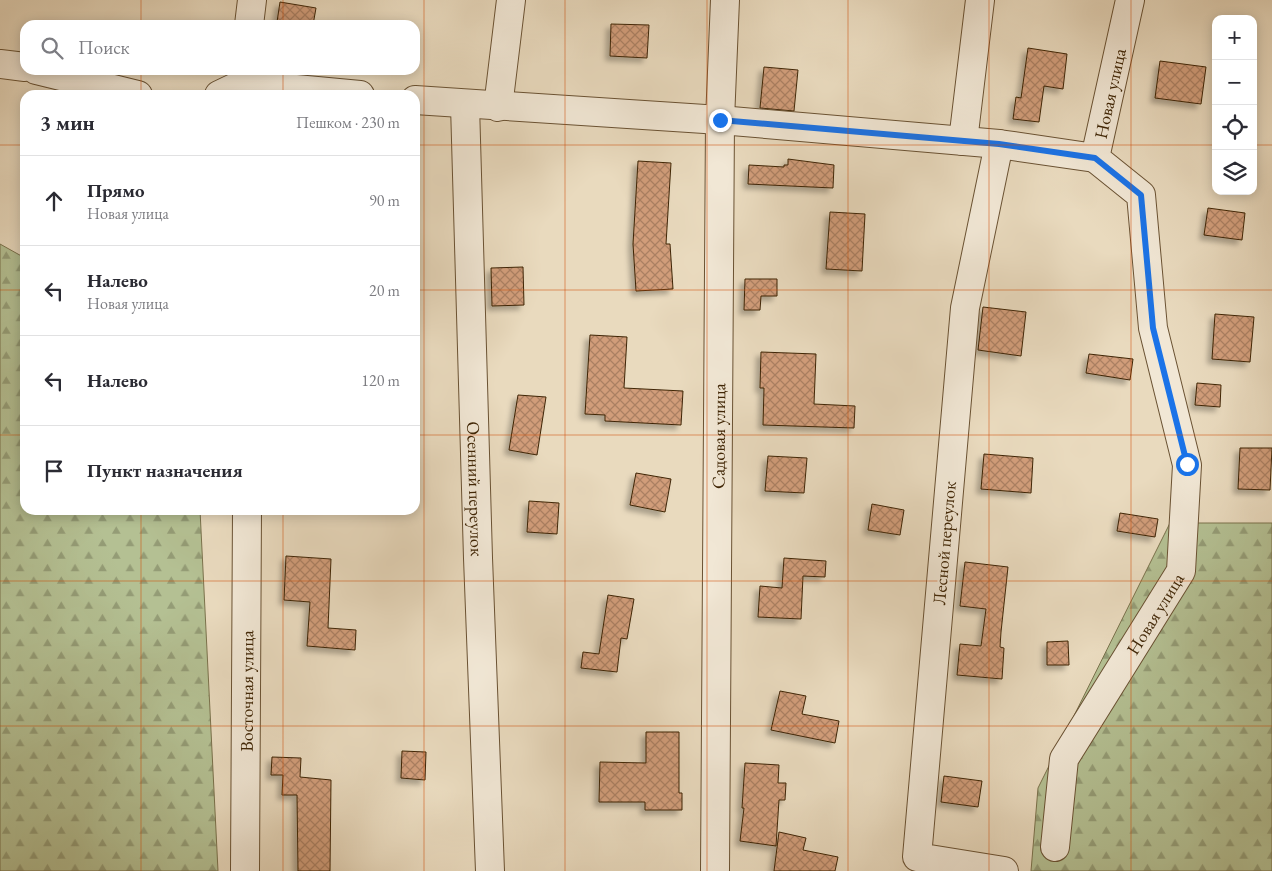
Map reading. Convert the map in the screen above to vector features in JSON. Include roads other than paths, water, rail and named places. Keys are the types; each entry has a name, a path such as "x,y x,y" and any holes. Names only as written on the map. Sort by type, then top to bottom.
{"street":[{"path":"250,20 252,0"},
{"path":"498,107 511,0"},
{"name":"Садовая улица","path":"715,871 720,120 725,0"},
{"path":"963,141 980,0"},
{"name":"Новая улица","path":"1055,847 1064,759 1181,571 1187,464 1153,328 1141,195 1095,158 1130,0"},
{"path":"0,64 20,66"},
{"path":"56,75 118,90"},
{"path":"237,86 292,90"},
{"path":"420,100 465,105 720,120 999,144 1095,158"},
{"name":"Осенний переулок","path":"465,105 478,558 490,871"},
{"name":"Лесной переулок","path":"999,144 965,308 917,856 1004,871"},
{"name":"Восточная улица","path":"245,871 247,515"}]}
